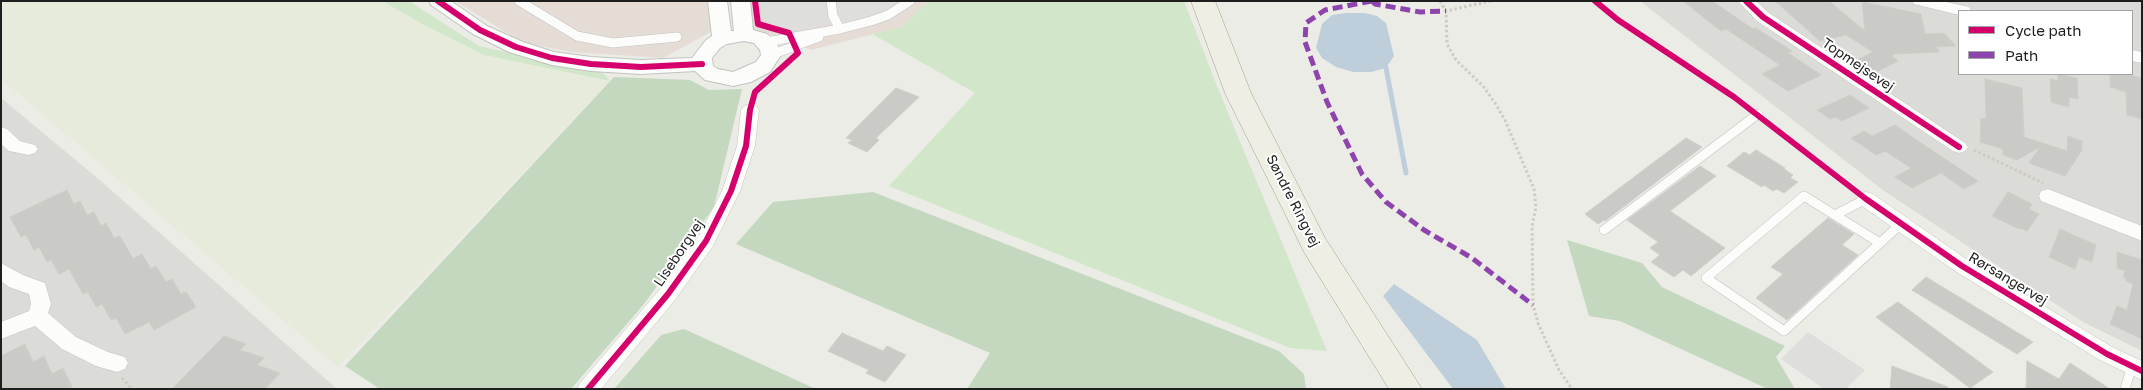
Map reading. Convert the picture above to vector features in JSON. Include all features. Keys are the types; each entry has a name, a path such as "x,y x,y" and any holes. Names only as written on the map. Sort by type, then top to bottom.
{"main road":[{"name":"Søndre Ringvej","path":"1203,1 1238,93 1314,244 1406,389"}],"street":[{"path":"438,1 480,30 516,47 552,58 591,64 641,68 702,64"},
{"path":"717,1 722,39"},
{"path":"740,1 744,35"},
{"name":"Topmejsevej","path":"1746,1 1763,17 1959,147"},
{"path":"1920,1 1959,10"},
{"path":"744,35 753,36 768,48 768,61 755,73 733,79 712,75 702,64 702,57 706,50 722,39 744,35"},
{"name":"Liseborgvej","path":"588,389 668,294 706,241 731,191 746,146 750,110"},
{"path":"1,133 15,147 29,149"},
{"path":"2048,196 2142,234"},
{"name":"Rørsangervej","path":"1866,199 1962,266 2107,354 2137,369"},
{"path":"1,271 16,281 38,289 41,304 37,316 1,331"},
{"path":"37,316 69,343 104,360 117,363"}],"lane":[{"path":"519,1 577,36 613,43 678,37"},
{"path":"831,1 834,16 840,29"},
{"path":"768,48 888,15 910,1"},
{"path":"768,48 840,29"},
{"path":"1604,230 1758,114"},
{"path":"1880,243 1804,196 1706,278 1784,331 1902,223"},
{"path":"1834,215 1866,199"},
{"path":"2126,389 2137,369"}],"path":[{"path":"1440,1 1446,11 1445,30 1447,44 1456,60 1483,86 1495,103 1505,120 1534,190 1536,208 1532,226 1533,305 1538,323 1559,370 1572,389"},
{"path":"1446,11 1492,1"},
{"path":"1959,147 1971,148 2042,182 2048,196"}],"shaded area":[{"path":"1,1 382,1 426,26 484,55 610,81 338,367 1,79"},
{"path":"455,1 707,1 711,32 663,58 571,52 522,42"},
{"path":"751,1 929,1 901,27 811,50 753,28"},
{"path":"761,1 915,1 895,19 837,35 823,24 795,31 765,22"},
{"path":"1640,1 2142,1 2142,351 2083,322 1884,191"},
{"path":"1,98 102,182 337,389 1,389"},
{"path":"1808,332 1865,370 1846,389 1824,389 1781,359"}],"green space":[{"path":"382,1 409,1 479,46 603,73 610,81 484,55 426,26"},
{"path":"929,1 1184,1 1217,86 1327,351 1290,348 889,186 975,93 872,34 901,27"},
{"path":"614,77 690,80 709,90 742,89 714,207 644,304 571,389 380,389 345,366"},
{"path":"873,192 1279,351 1304,374 1306,389 967,389 990,353 736,244 773,202"},
{"path":"1567,240 1642,263 1662,287 1785,346 1776,357 1795,389 1768,389 1620,321 1589,316"},
{"path":"684,329 816,389 614,389 661,335"}],"water":[{"path":"1365,13 1377,16 1386,23 1394,56 1386,68 1371,72 1353,72 1336,67 1322,58 1316,48 1322,24 1332,15"},
{"path":"1394,284 1477,340 1506,389 1453,389 1383,296"}],"building":[{"path":"1683,1 1712,1 1753,29 1756,28 1792,51 1788,53 1821,75 1788,91 1762,74 1780,65 1726,29 1721,31"},
{"path":"1775,1 1829,1 1865,31 1862,2 1921,14 1925,34 1944,33 1956,46 1936,47 1940,52 1893,54 1892,57 1898,61 1874,73 1855,61 1873,52 1846,35 1820,41"},
{"path":"2058,75 2077,78 2078,99 2069,97 2069,107 2051,102 2050,79 2058,81"},
{"path":"2110,75 2130,75 2142,78 2142,119 2127,115 2126,92 2110,87"},
{"path":"1985,79 2022,88 2024,137 2067,151 2068,136 2082,141 2082,150 2065,176 2029,163 2040,147 2017,160 2003,155 2003,149 1980,142 1981,118 1986,119"},
{"path":"896,88 919,97 876,138 879,140 867,152 848,143 852,140 846,138"},
{"path":"1850,95 1869,108 1842,121 1835,117 1830,119 1817,110"},
{"path":"1895,125 1978,181 1964,189 1941,173 1912,188 1895,177 1911,168 1885,151 1876,155 1851,138 1864,131 1872,136"},
{"path":"1686,138 1702,147 1605,221 1598,224 1585,214"},
{"path":"1756,150 1785,168 1793,175 1790,178 1798,182 1784,193 1777,189 1773,191 1764,185 1762,187 1727,166 1744,152 1750,155"},
{"path":"1700,166 1716,176 1670,211 1725,248 1691,276 1683,270 1674,277 1651,262 1660,255 1650,248 1658,242 1627,220"},
{"path":"67,190 74,204 80,201 87,215 94,212 101,226 106,223 114,238 120,236 133,259 142,254 151,269 156,266 166,282 172,279 181,294 186,292 196,307 154,330 149,322 125,334 116,318 111,320 102,304 96,307 88,292 83,294 69,269 59,274 51,260 47,262 39,247 34,250 26,235 21,237 10,217"},
{"path":"2008,192 2032,204 2029,209 2039,214 2027,231 1992,216"},
{"path":"1828,218 1854,234 1842,245 1858,255 1787,320 1756,298 1783,274 1771,267"},
{"path":"2060,229 2096,245 2092,262 2079,257 2075,269 2049,257"},
{"path":"2117,252 2142,260 2142,339 2110,324 2117,306 2127,310 2133,284 2126,281 2126,278 2123,277 2125,271 2117,268"},
{"path":"1926,277 2033,342 2017,354 1912,290"},
{"path":"1898,302 1993,372 1970,388 1876,317"},
{"path":"842,333 883,351 887,346 906,355 885,382 866,373 869,370 828,351"},
{"path":"224,336 246,344 240,350 264,358 257,365 280,373 265,389 172,389"},
{"path":"25,344 33,362 44,356 52,374 63,368 73,389 1,389 1,356"},
{"path":"2027,361 2059,379 2070,363 2110,389 2026,389"},
{"path":"1892,366 1948,387 1948,389 1890,389"}],"waterway":[{"path":"1386,68 1406,173"}],"marked path":[{"path":"1372,1 1325,10 1306,23 1305,42 1327,102 1362,174 1386,202 1424,230 1472,258 1533,305"},
{"path":"1372,1 1375,4 1420,12 1446,11"}],"cycle path":[{"path":"438,1 480,30 516,47 552,58 591,64 641,67 702,64"},
{"path":"588,389 668,294 706,241 731,191 746,146 750,110 755,92 798,53 789,33 758,24 755,1"},
{"path":"1595,1 1618,20 1734,97 1866,199 1962,266 2107,354 2142,371"},
{"path":"1746,1 1763,17 1959,147"}]}
